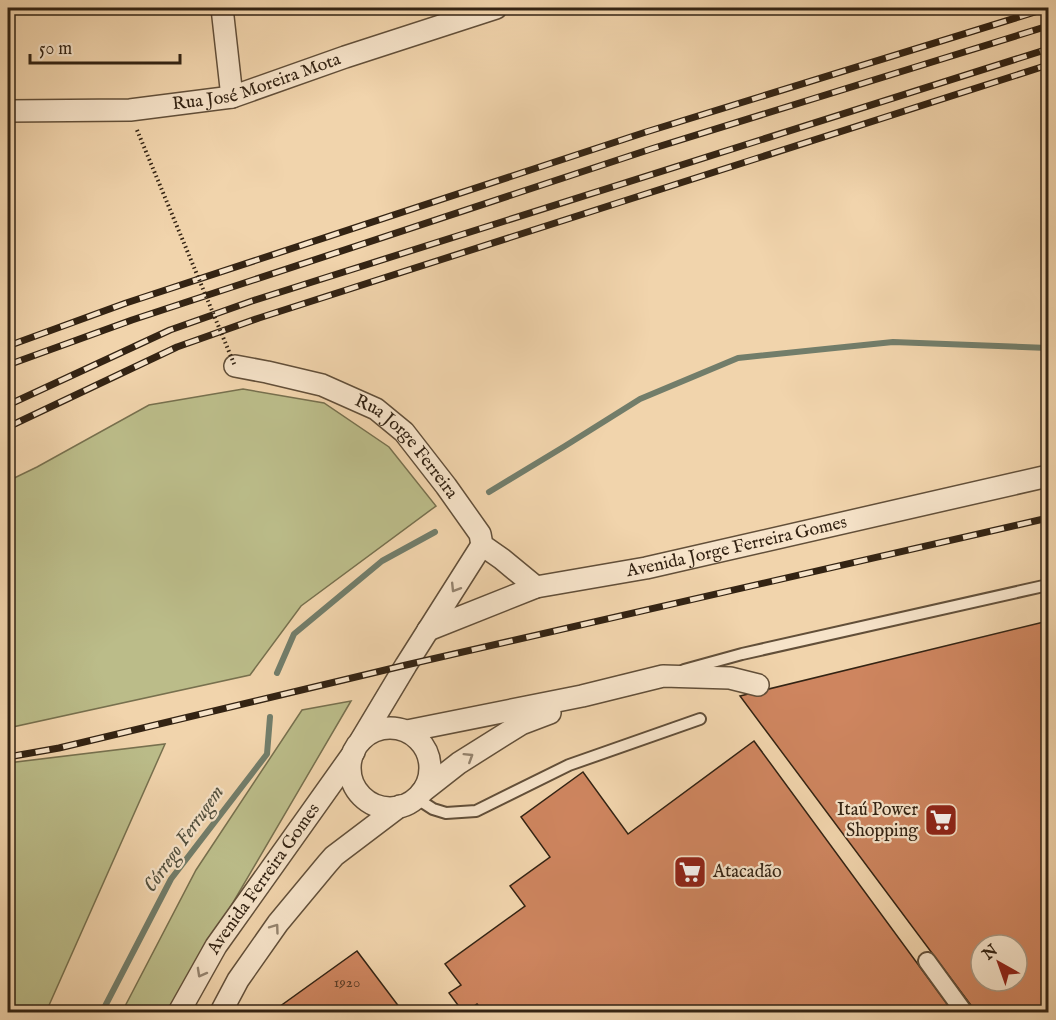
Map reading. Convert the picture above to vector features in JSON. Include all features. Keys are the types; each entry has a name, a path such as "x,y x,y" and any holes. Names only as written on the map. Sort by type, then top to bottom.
{"street":[{"path":"222,8 232,98"},
{"name":"Rua José Moreira Mota","path":"8,111 130,110 232,98 345,57 496,8"},
{"name":"Rua Jorge Ferreira","path":"235,366 321,385 376,409 404,432 480,534 482,545 536,587"},
{"name":"Avenida Jorge Ferreira Gomes","path":"428,630 536,587 646,568 1048,476"},
{"name":"Avenida Ferreira Gomes","path":"179,1012 216,946 356,747 482,545"},
{"path":"403,730 417,738 424,747 429,758 430,770 427,782 412,799 389,808 378,806 359,794 350,774 356,747 367,735 377,730 388,728 403,730 582,696 663,676 730,678 758,685"},
{"name":"Avenida Ferreira Gomes","path":"394,683 391,709 403,730"},
{"name":"Avenida Ferreira Gomes","path":"221,1012 238,980 278,923 334,856 459,763 521,724 565,707 582,696"},
{"path":"927,961 964,1012"}],"lane":[{"path":"663,676 742,654 1048,585"},
{"path":"412,799 433,810 446,813 476,811 568,765 700,719"}],"path":[{"path":"137,130 235,366"}],"green space":[{"path":"243,389 324,403 389,447 436,506 301,606 250,675 8,728 8,481 149,405"},
{"path":"351,701 169,1012 122,1012 196,870 302,710"},
{"path":"165,744 46,1012 8,1012 8,763"}],"building":[{"name":"Itaú Power Shopping","path":"1048,621 1048,1010 996,1012 996,1007 973,1008 740,696"},
{"name":"Atacadão","path":"754,741 953,1012 484,1012 477,1004 463,1012 449,993 461,985 445,964 525,906 510,886 550,857 521,817 583,772 628,834"},
{"path":"357,951 403,1012 272,1012"}],"waterway":[{"path":"489,492 640,399 738,358 893,342 1048,348"},
{"name":"Córrego Ferrugem","path":"277,673 294,634 382,561 435,532"},
{"name":"Córrego Ferrugem","path":"102,1012 171,879 267,754 270,717"}],"railway":[{"path":"8,346 126,303 646,132 1048,8"},
{"path":"8,365 132,320 651,149 1048,26"},
{"path":"8,405 170,330 252,301 1048,49"},
{"path":"8,427 177,347 259,318 1048,65"},
{"path":"8,757 59,748 406,665 1048,518"}],"place":[{"name":"Itaú Power Shopping","path":"941,820"},
{"name":"Atacadão","path":"690,872"}]}
